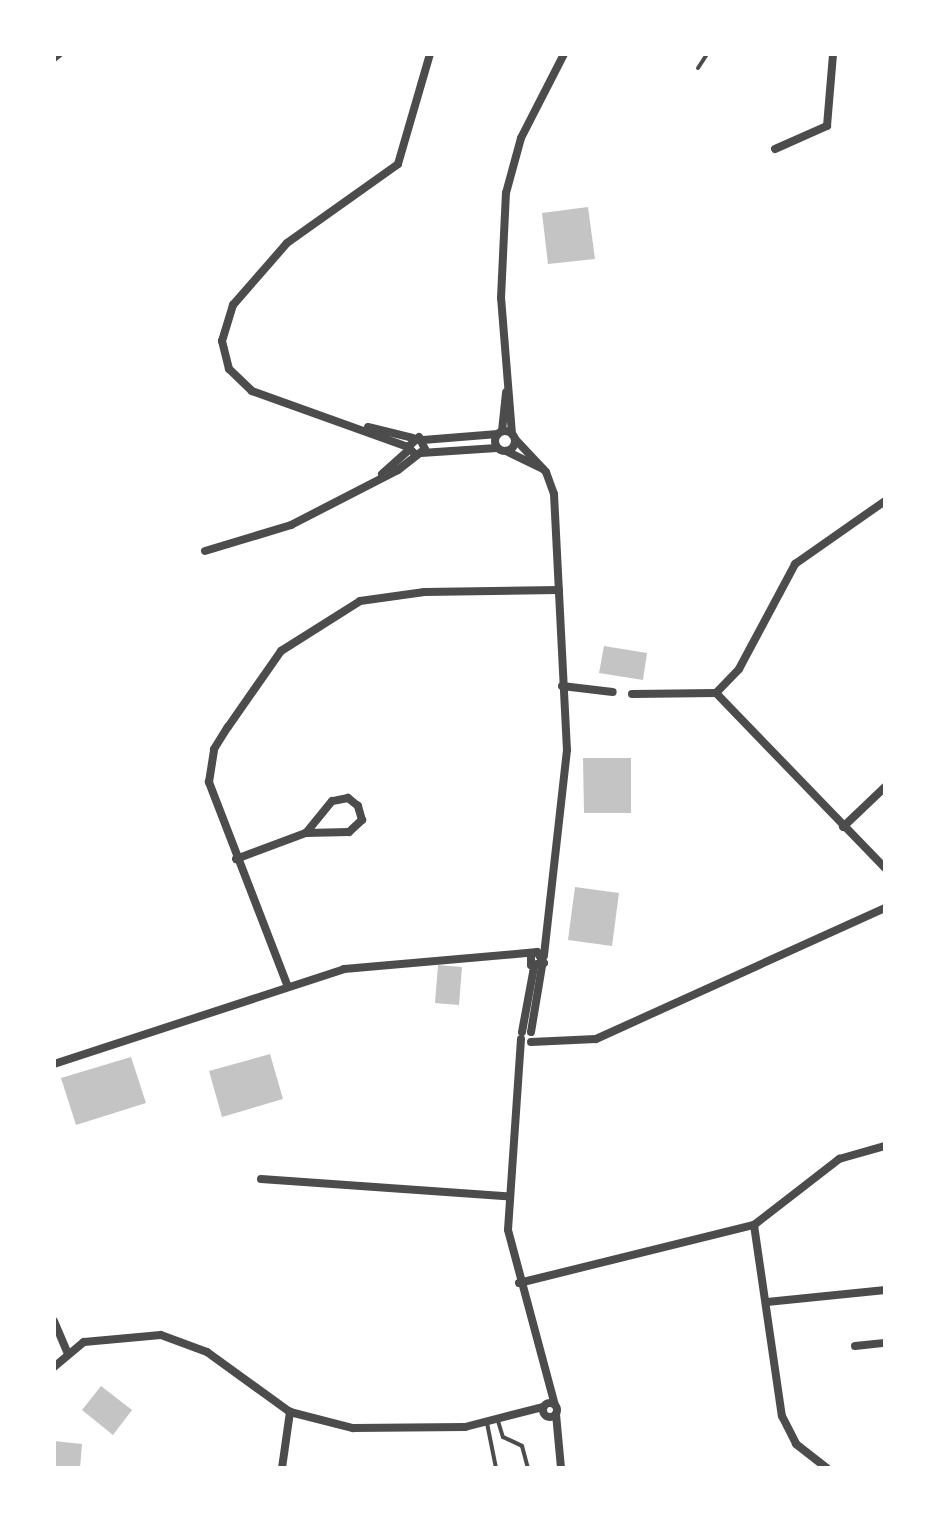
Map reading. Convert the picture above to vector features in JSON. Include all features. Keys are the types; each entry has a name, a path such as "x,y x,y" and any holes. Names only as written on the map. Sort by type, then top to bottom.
{"street":[{"path":"54,58 59,54"},
{"path":"430,54 398,164 287,243 225,323 223,356 245,386 367,427 418,439 500,432 513,436 543,469 554,494 564,810 528,1037 520,1062 506,1196 519,1283 547,1383 549,1411 561,1468"},
{"path":"502,449 513,436 501,298 506,193 521,138 564,54"},
{"path":"775,149 827,126 833,54"},
{"path":"502,449 500,432 507,387"},
{"path":"367,427 414,451 502,449 543,469"},
{"path":"205,551 291,525 379,477 414,451 418,439"},
{"path":"414,451 418,439"},
{"path":"632,694 716,693 739,669 795,564 885,501"},
{"path":"288,987 214,803 214,749 281,651 308,629 385,595 559,590"},
{"path":"562,686 613,692"},
{"path":"716,693 885,868"},
{"path":"843,827 885,787"},
{"path":"236,859 306,833 349,832 362,820 358,806 348,798 332,801 306,833"},
{"path":"528,1037 550,1042 580,1043 622,1030 885,908"},
{"path":"54,1064 288,987 384,961 516,958 532,954 545,935"},
{"path":"532,954 538,964"},
{"path":"516,958 538,964"},
{"path":"519,1283 754,1225 839,1159 885,1146"},
{"path":"261,1179 506,1196"},
{"path":"754,1225 788,1432 827,1468"},
{"path":"767,1302 885,1290"},
{"path":"54,1321 67,1351"},
{"path":"54,1367 67,1351 109,1336 183,1340 290,1412 353,1428 487,1423 549,1411"},
{"path":"855,1346 885,1343"},
{"path":"282,1468 290,1412"}],"lane":[{"path":"698,68 707,54"},
{"path":"498,1421 503,1437 521,1444 528,1468"},
{"path":"487,1423 496,1468"}],"building":[{"path":"588,207 595,259 548,264 542,213"},
{"path":"604,646 647,653 643,680 599,673"},
{"path":"583,758 631,758 631,813 584,813"},
{"path":"575,887 619,893 612,946 568,940"},
{"path":"438,965 462,967 459,1005 435,1003"},
{"path":"270,1054 283,1099 222,1117 209,1071"},
{"path":"131,1057 146,1103 76,1125 61,1078"},
{"path":"101,1386 132,1410 113,1435 82,1410"},
{"path":"54,1441 82,1444 80,1468 54,1468"}]}
